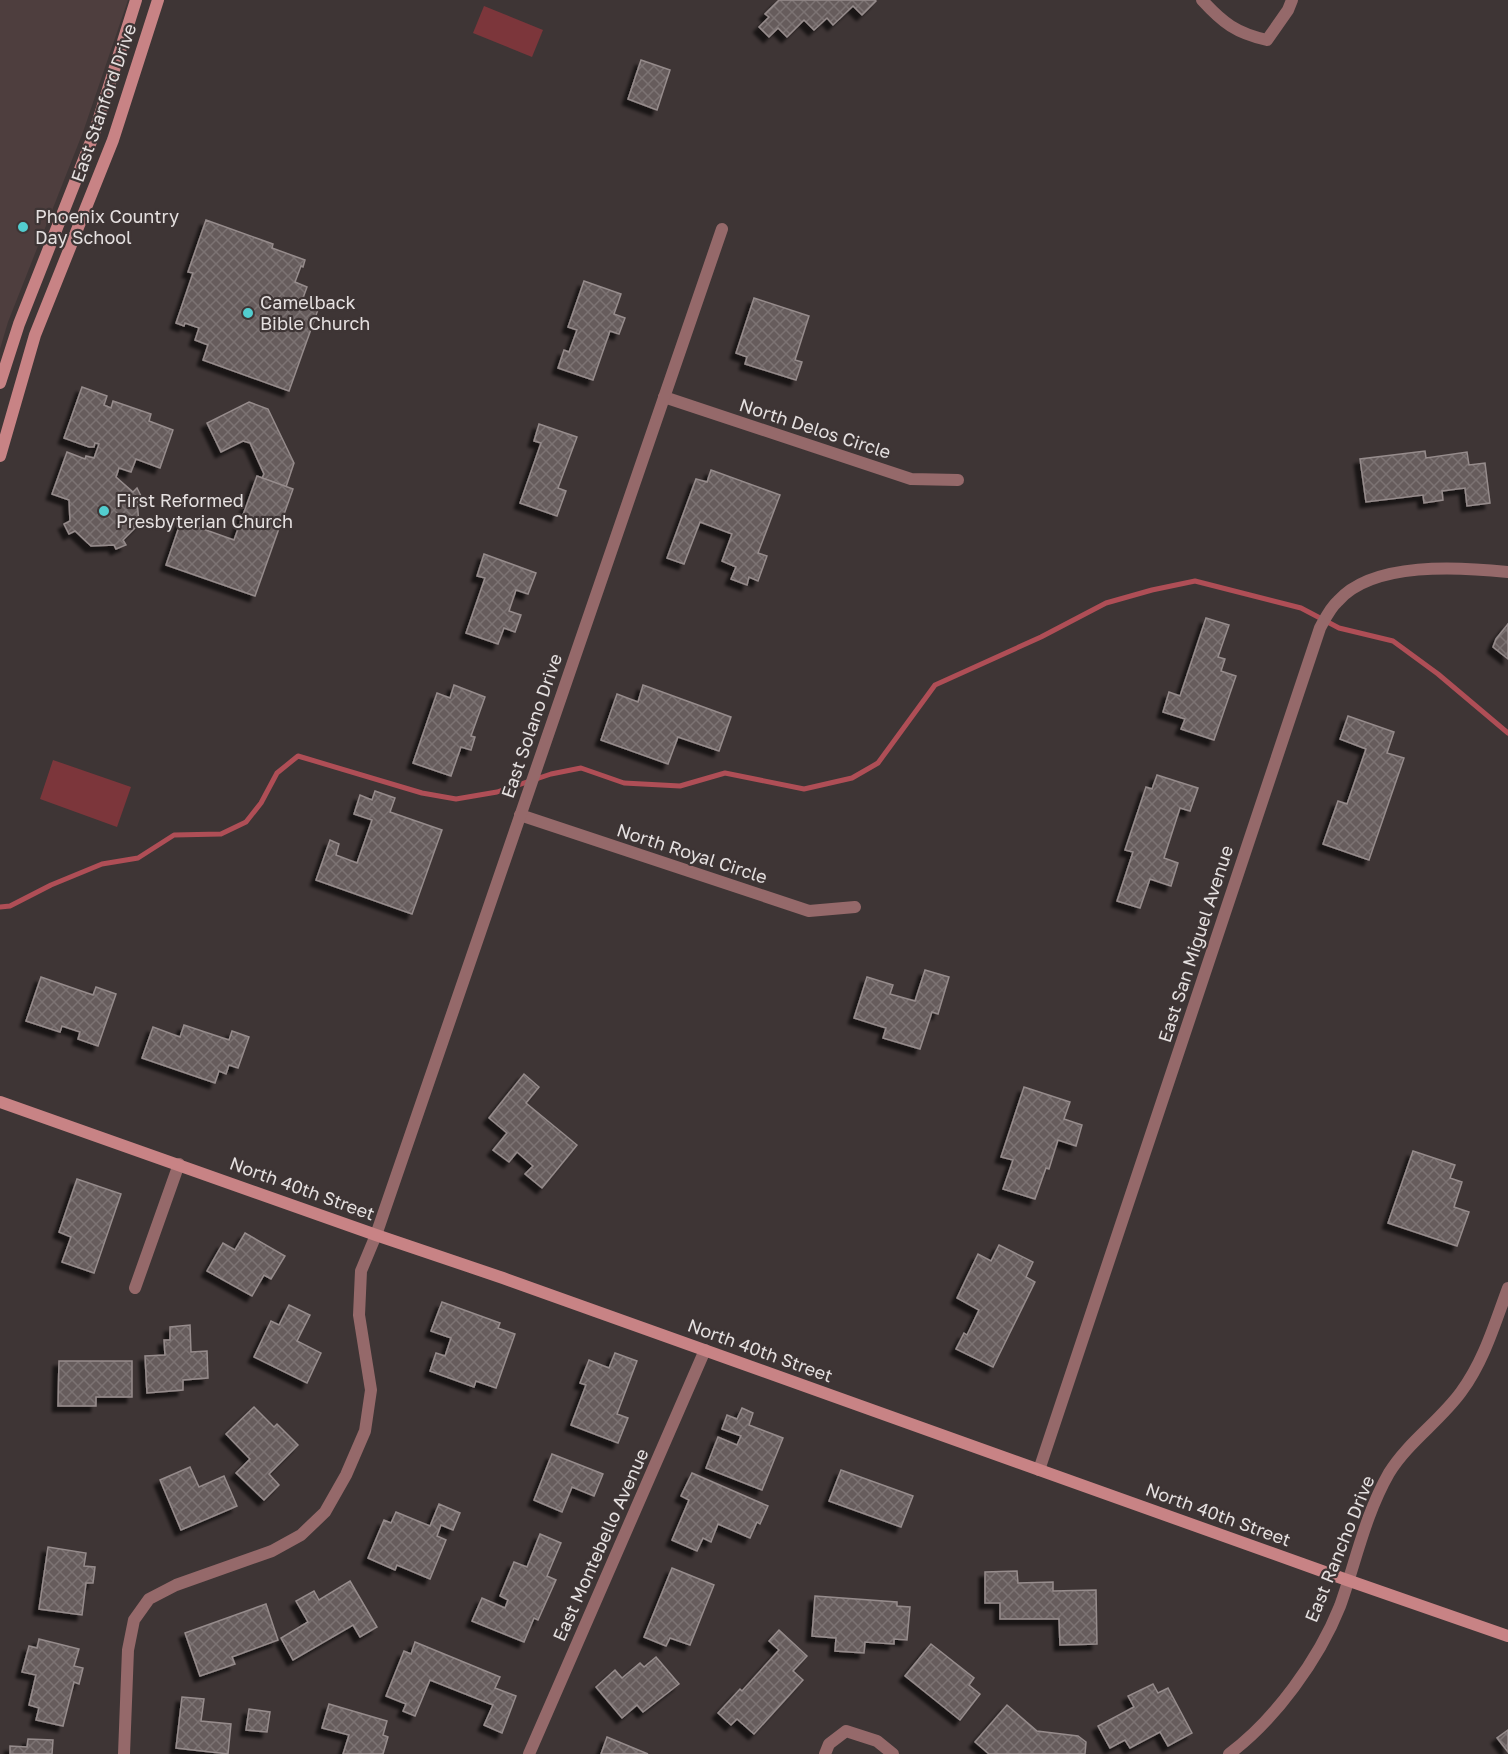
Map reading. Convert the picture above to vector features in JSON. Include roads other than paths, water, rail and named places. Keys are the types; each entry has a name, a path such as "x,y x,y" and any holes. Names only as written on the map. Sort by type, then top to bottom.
{"street":[{"name":"East Stanford Drive","path":"0,383 19,324 93,134 136,0"},
{"name":"East Stanford Drive","path":"0,456 35,335 113,140 158,0"},
{"path":"1202,0 1221,20 1245,35 1267,40 1288,10 1292,0"},
{"name":"East Solano Drive","path":"376,1235 722,229"},
{"name":"North Delos Circle","path":"664,397 911,479 958,480"},
{"name":"East San Miguel Avenue","path":"1039,1470 1320,628 1338,600 1353,588 1370,580 1414,570 1508,572"},
{"name":"North Royal Circle","path":"520,815 809,911 855,907"},
{"name":"North 40th Street","path":"0,1102 503,1278 1508,1636"},
{"path":"135,1288 179,1164"},
{"path":"124,1754 128,1650 134,1620 149,1599 176,1585 272,1551 301,1535 325,1512 346,1475 365,1431 371,1390 359,1315 361,1271 376,1235"},
{"name":"East Rancho Drive","path":"1229,1754 1268,1717 1304,1672 1339,1606 1376,1499 1390,1472 1410,1445 1461,1392 1488,1343 1508,1288"},
{"name":"East Montebello Avenue","path":"529,1754 705,1350"},
{"path":"825,1754 829,1744 846,1731 877,1741 893,1754"}],"waterway":[{"path":"0,907 10,906 51,885 102,864 138,858 174,835 221,834 246,822 261,803 277,773 298,756 422,793 456,799 497,792 551,774 581,768 624,783 680,786 725,773 804,789 852,778 878,763 935,685 1041,637 1106,603 1195,581 1301,608 1339,628 1393,641 1438,674 1508,733"}],"place":[{"name":"Phoenix Country Day School","path":"23,227"},
{"name":"Camelback Bible Church","path":"248,313"},
{"name":"First Reformed Presbyterian Church","path":"104,511"}]}
